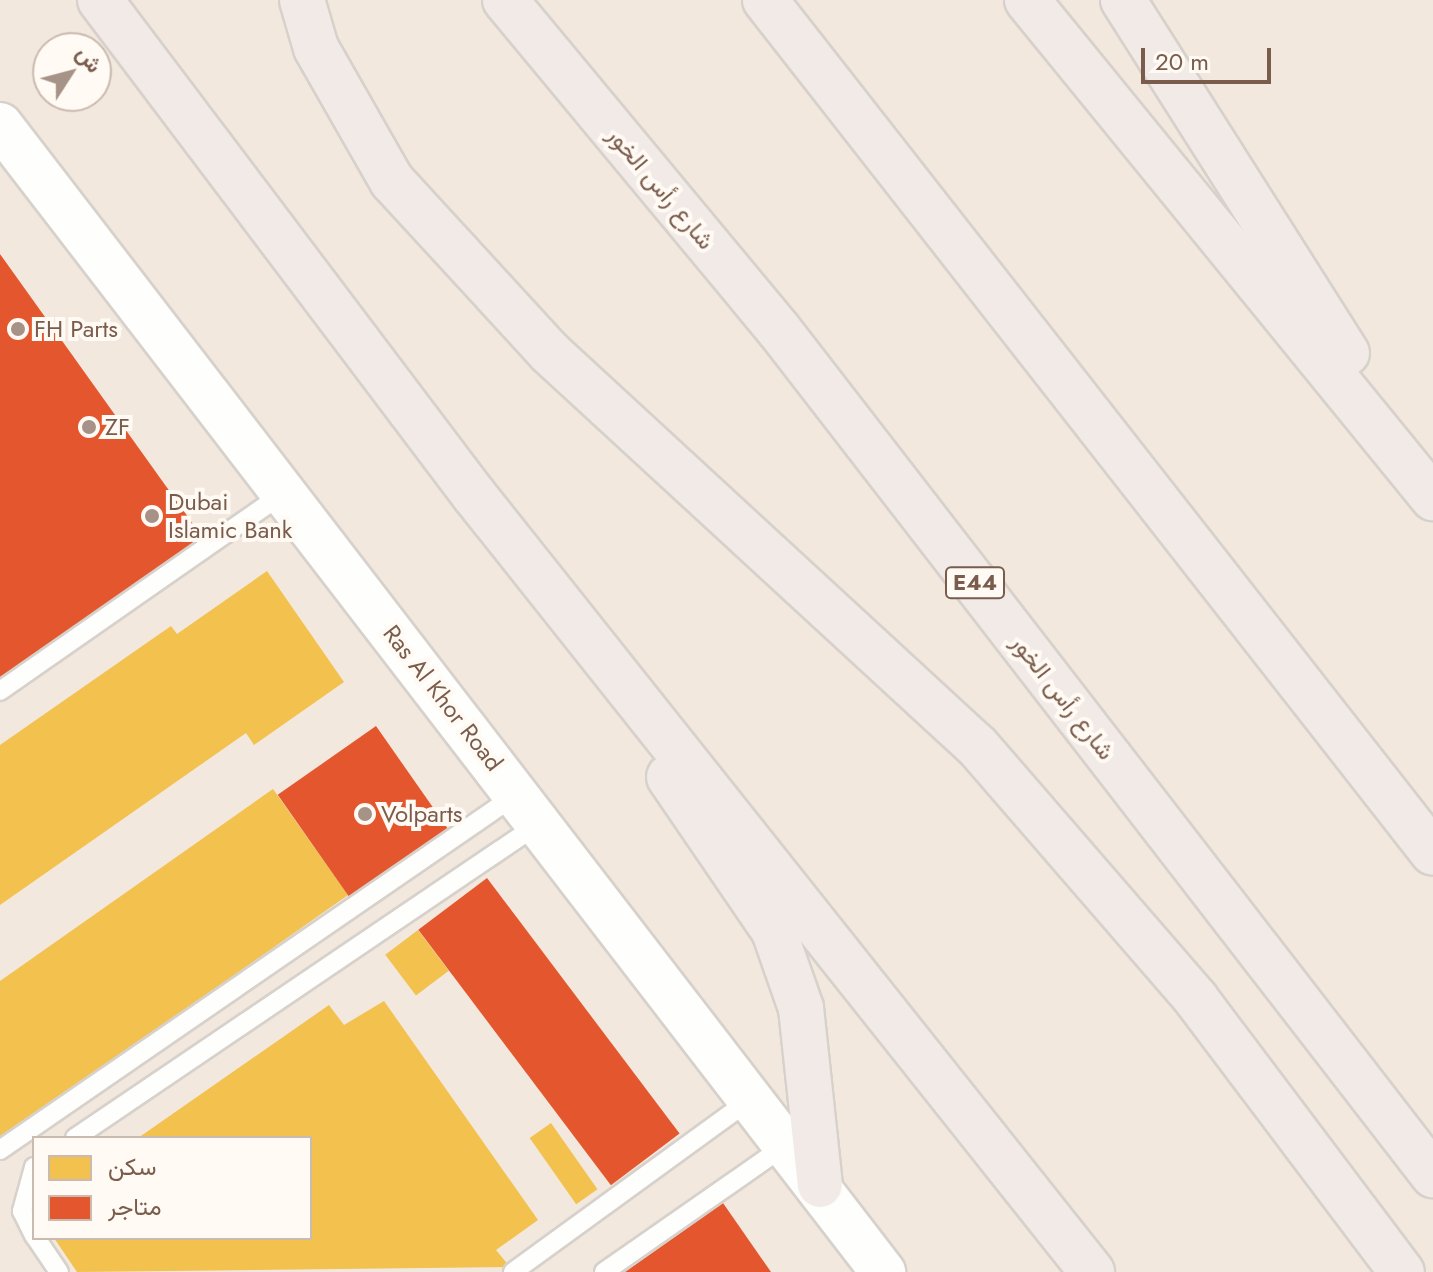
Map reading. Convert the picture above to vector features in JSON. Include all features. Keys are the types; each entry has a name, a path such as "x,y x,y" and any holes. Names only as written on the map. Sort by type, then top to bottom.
{"highway":[{"path":"100,0 474,495 1092,1272"},
{"path":"302,0 316,48 392,181 549,352 978,747 1186,987 1402,1272"},
{"name":"شارع رأس الخور","path":"505,0 779,330 1433,1175"},
{"path":"765,0 1433,853"},
{"path":"1027,0 1426,489"},
{"path":"1123,0 1426,489"},
{"path":"474,495 774,931 801,1008 820,1185"}],"street":[{"name":"Ras Al Khor Road","path":"2,131 282,494 530,808 820,1185 883,1272"}],"lane":[{"path":"0,691 282,494"},
{"path":"78,1136 530,808"},
{"path":"0,1150 530,808"},
{"path":"513,1272 753,1098"},
{"path":"604,1272 788,1144"},
{"path":"32,1174 22,1211 32,1231"},
{"path":"37,1240 59,1272"}],"shaded area":[{"path":"0,0 1433,0 1433,1272 0,1272"}],"building: سكن":[{"path":"267,571 344,682 254,745 246,733 0,905 0,745 171,626 177,634"},
{"path":"273,789 348,895 0,1140 0,981"},
{"path":"418,930 449,971 416,995 385,955"},
{"path":"384,1001 538,1220 496,1250 510,1267 77,1272 55,1240 312,1240 312,1136 141,1136 329,1005 344,1025"},
{"path":"551,1123 597,1189 576,1204 530,1138"}],"building: متاجر":[{"path":"0,254 203,538 0,684"},
{"name":"Volparts","path":"376,726 452,834 353,903 278,795"},
{"path":"487,878 680,1134 611,1185 418,930"},
{"path":"723,1203 771,1272 625,1272"}],"place":[{"name":"FH Parts","path":"18,329"},
{"name":"ZF","path":"89,427"},
{"name":"Dubai Islamic Bank","path":"152,516"},
{"name":"Volparts","path":"365,814"}]}
